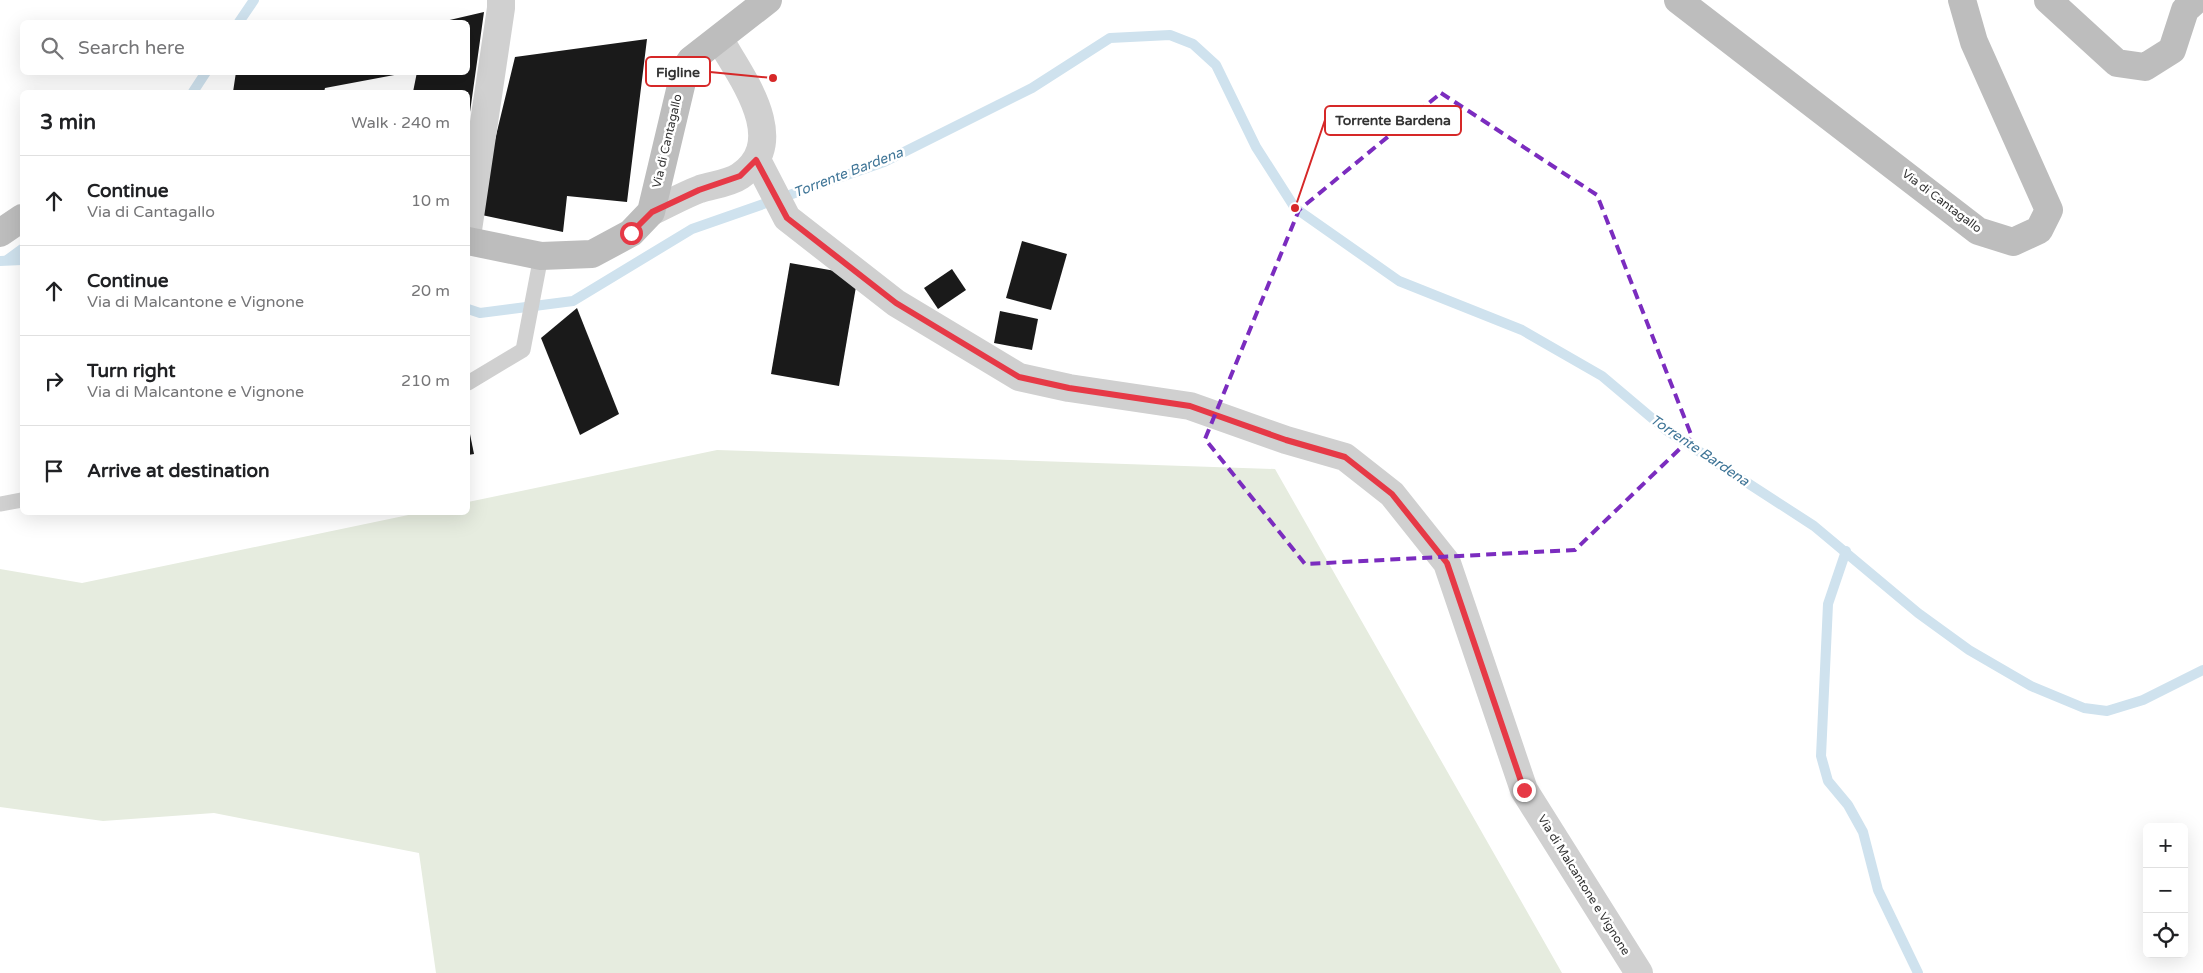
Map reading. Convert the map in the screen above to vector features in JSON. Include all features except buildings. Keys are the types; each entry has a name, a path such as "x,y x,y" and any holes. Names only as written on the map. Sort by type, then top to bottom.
{"street":[{"name":"Via di Cantagallo","path":"652,212 684,69 691,60 720,40 768,0"},
{"name":"Via di Cantagallo","path":"1678,0 1978,231 2013,242 2039,230 2049,210 1974,42 1962,0"},
{"path":"2048,0 2117,63 2145,67 2172,50 2185,10 2196,0"},
{"path":"470,216 501,4"},
{"path":"470,241 542,256 592,254 631,233 652,212 699,190 761,171 762,130 756,103 720,40"},
{"name":"Via di Malcantone e Vignone","path":"761,171 787,218 896,303 1019,377 1069,388 1190,406 1286,440 1345,457 1392,494 1447,563 1524,790 1639,973"},
{"path":"0,233 20,219"}],"lane":[{"path":"470,382 524,350 542,256"},
{"path":"0,504 20,500"}],"highlighted area":[{"path":"1441,93 1597,195 1692,437 1575,550 1305,564 1205,439 1299,210"}],"shaded area":[{"path":"717,450 1275,469 1562,973 436,973 419,853 214,813 103,821 0,807 0,569 82,583 408,515 470,515 470,502"}],"waterway":[{"path":"240,20 254,0"},
{"name":"Torrente Bardena","path":"470,310 480,313 573,301 692,229 884,162 1032,88 1110,38 1170,35 1193,44 1216,65 1256,147 1295,208 1399,281 1522,330 1602,376 1666,430 1814,526 1918,613 1969,650 2031,686 2084,708 2107,711 2143,700 2203,670"},
{"path":"194,90 204,75"},
{"path":"7,260 20,250"},
{"name":"Torrente Bardena","path":"0,261 20,260"},
{"path":"1846,551 1828,604 1821,756 1828,781 1848,805 1863,832 1878,890 1918,973"}],"place":[{"name":"Figline","path":"773,78"},
{"name":"Torrente Bardena","path":"1295,208"}],"route":[{"path":"631,233 652,212 699,190 740,176 756,160 766,182 787,218 896,303 1019,377 1069,388 1190,406 1286,440 1345,457 1392,494 1447,563 1524,790"}]}
